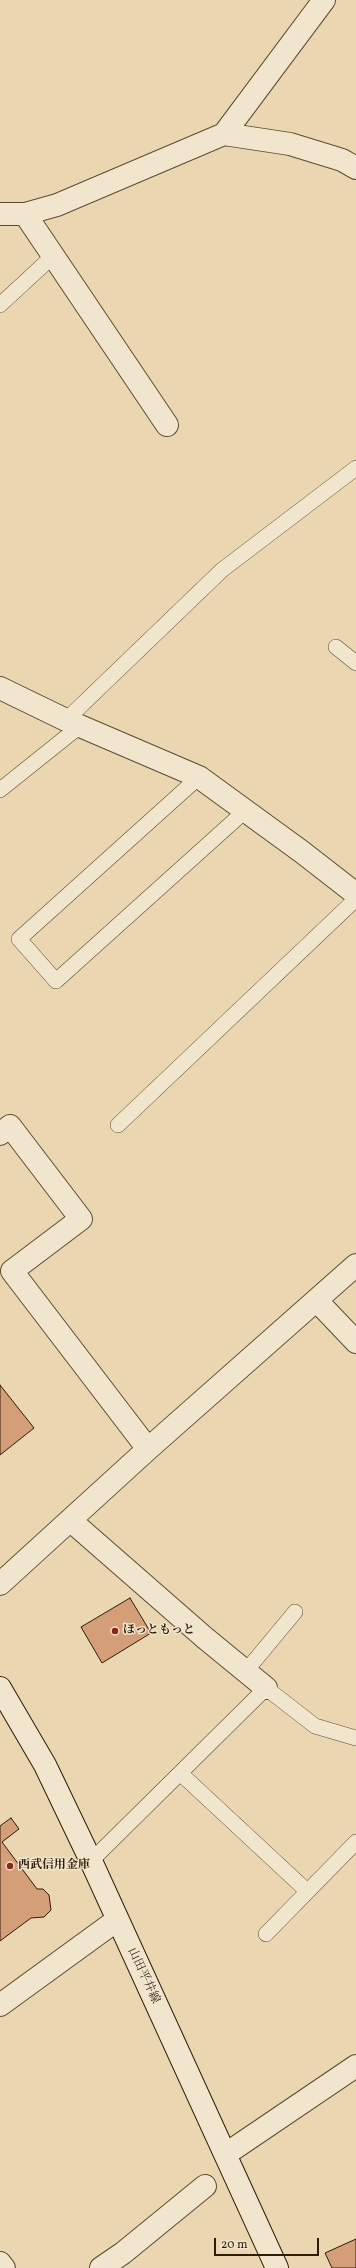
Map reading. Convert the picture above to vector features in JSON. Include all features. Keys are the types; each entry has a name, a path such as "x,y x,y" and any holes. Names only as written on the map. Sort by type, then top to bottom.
{"street":[{"path":"0,214 25,214 64,202 224,134 324,0"},
{"path":"224,134 290,144 342,160 356,168"},
{"path":"25,214 167,425"},
{"path":"0,688 73,723 199,777 302,852 356,894"},
{"path":"0,1134 10,1126 81,1219 12,1271 148,1449"},
{"path":"0,1584 148,1449 356,1265"},
{"path":"317,1301 356,1342"},
{"path":"70,1520 266,1688"},
{"name":"山田平井線","path":"0,1688 45,1764 226,2154 277,2268"},
{"path":"0,2005 117,1920"},
{"path":"226,2154 356,2066"},
{"path":"101,2268 124,2253 205,2186"},
{"path":"0,2263 4,2268"}],"lane":[{"path":"0,306 53,256"},
{"path":"0,790 73,723 222,570 356,468"},
{"path":"336,647 356,663"},
{"path":"199,777 18,939 56,981 245,811"},
{"path":"118,1125 356,899"},
{"path":"246,1671 295,1612"},
{"path":"91,1861 266,1688 315,1726 356,1738"},
{"path":"180,1773 308,1891"},
{"path":"266,1934 356,1842"}],"building":[{"path":"0,1385 34,1428 0,1455"},
{"path":"130,1598 151,1633 102,1663 81,1627"},
{"name":"西武信用金庫","path":"11,1818 19,1829 2,1842 37,1889 43,1889 49,1895 51,1910 44,1917 31,1918 0,1941 0,1826"},
{"path":"356,2239 356,2268 332,2268 325,2253"}],"place":[{"name":"ほっともっと","path":"115,1631"},
{"name":"西武信用金庫","path":"10,1866"}]}
